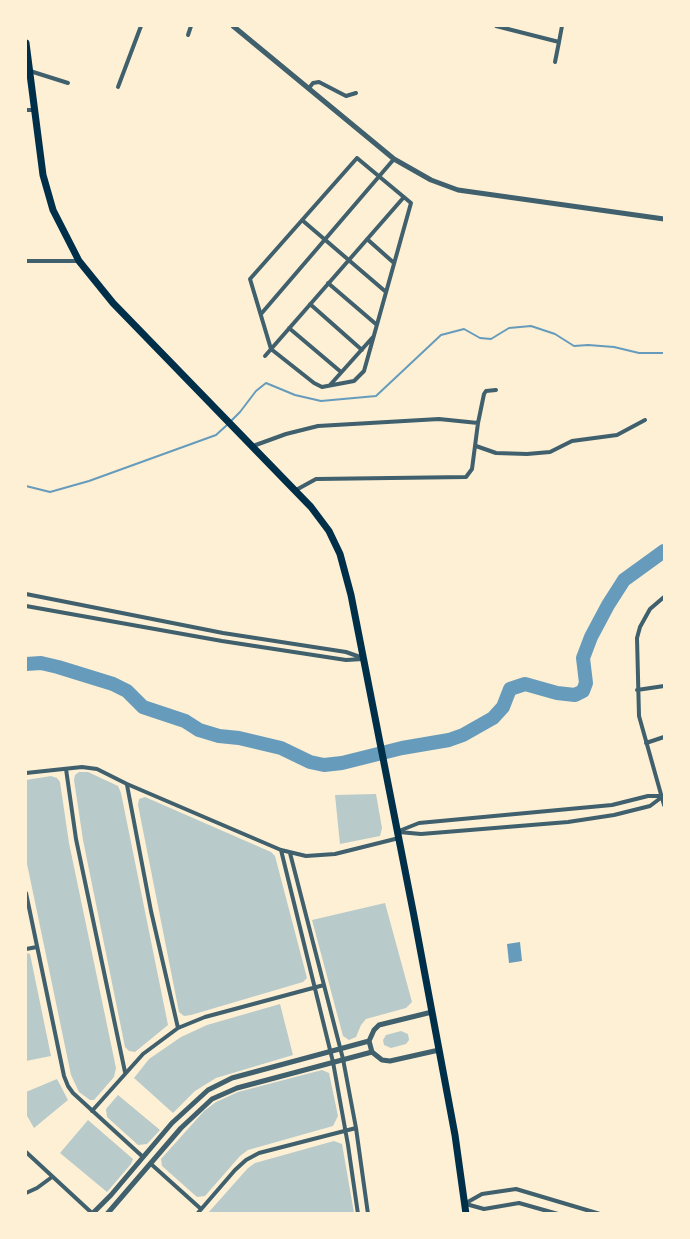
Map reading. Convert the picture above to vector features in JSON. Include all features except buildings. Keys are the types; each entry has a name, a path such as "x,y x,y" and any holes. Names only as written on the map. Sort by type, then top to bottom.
{"main road":[{"path":"26,43 40,158 48,193 59,224 79,261 105,296 324,523 340,554 349,584 432,1012 466,1214"}],"street":[{"path":"118,87 141,26"},
{"path":"188,35 191,26"},
{"path":"232,26 394,159 431,180 458,190 664,219"},
{"path":"496,26 559,42"},
{"path":"555,62 562,26"},
{"path":"29,71 68,82"},
{"path":"309,88 315,82 346,96 356,93"},
{"path":"26,110 34,110"},
{"path":"357,158 380,177 411,203 374,337 360,377 354,381 322,387 271,349 250,279 357,158"},
{"path":"261,315 394,159"},
{"path":"265,356 404,197"},
{"path":"302,220 386,292"},
{"path":"367,239 394,262"},
{"path":"26,261 79,261"},
{"path":"328,283 377,325"},
{"path":"310,304 362,350"},
{"path":"290,328 341,372"},
{"path":"329,386 374,337"},
{"path":"295,491 316,479 466,477 472,469 484,394 486,391 496,390"},
{"path":"252,447 286,434 318,426 439,418 478,423"},
{"path":"476,446 496,453 550,452 572,441 617,435 645,420"},
{"path":"26,594 223,633 346,652 363,659"},
{"path":"664,597 650,609 637,638 639,716 664,805"},
{"path":"26,606 233,643 346,660 363,659"},
{"path":"637,690 664,686"},
{"path":"646,743 664,737"},
{"path":"26,772 82,766 97,769 280,850 306,856 335,854 398,835 419,823 612,805 648,796 663,796"},
{"path":"66,769 76,840 125,1072"},
{"path":"127,784 151,911 178,1028"},
{"path":"398,835 568,822 614,815 650,806 663,796"},
{"path":"280,850 333,1062 358,1214"},
{"path":"290,853 343,1059 356,1128 368,1214"},
{"path":"26,892 64,1076 73,1094 201,1209"},
{"path":"26,949 37,947"},
{"path":"92,1111 143,1054 178,1028 205,1017 324,985"},
{"path":"432,1012 379,1025 369,1041 372,1052 382,1060 390,1061 439,1050"},
{"path":"26,1152 93,1213 195,1100 218,1083 369,1041"},
{"path":"107,1214 201,1107 222,1093 372,1052"},
{"path":"197,1214 235,1170 259,1153 356,1128"},
{"path":"26,1193 52,1177"},
{"path":"465,1204 482,1194 516,1190 600,1214"},
{"path":"465,1204 484,1209 519,1203 558,1214"}],"shaded area":[{"path":"79,772 88,772 118,786 121,793 168,1025 135,1052 125,1047 83,840 74,780 75,775"},
{"path":"51,776 60,782 69,843 116,1068 114,1077 94,1100 90,1100 79,1092 71,1075 26,859 26,780"},
{"path":"376,794 382,828 380,836 340,844 335,795"},
{"path":"145,797 271,852 275,856 307,978 303,982 191,1015 184,1016 179,1012 138,805 139,799"},
{"path":"385,903 412,1002 406,1008 366,1019 356,1037 349,1040 343,1036 312,920"},
{"path":"26,953 30,954 51,1056 26,1061"},
{"path":"280,1004 293,1055 216,1078 195,1091 173,1113 134,1078 149,1059 181,1037 207,1025"},
{"path":"401,1031 408,1034 409,1040 406,1044 391,1048 384,1045 383,1040 386,1035"},
{"path":"322,1070 329,1073 338,1116 333,1126 248,1150 205,1196 197,1197 162,1166 161,1159 204,1111 216,1102 238,1092"},
{"path":"57,1079 68,1100 34,1128 26,1114 26,1092"},
{"path":"118,1095 160,1130 147,1144 138,1145 107,1117 106,1109"},
{"path":"88,1120 133,1159 107,1192 60,1153"},
{"path":"334,1141 342,1144 354,1213 208,1213 255,1163"}],"water":[{"path":"520,942 522,961 509,963 507,944"}],"waterway":[{"path":"231,421 256,391 266,383 295,395 321,401 376,396 441,335 464,329 480,338 491,339 509,328 531,326 555,334 574,346 614,347 639,353 664,353"},
{"path":"26,486 50,492 89,481 216,435 227,425"},
{"path":"26,664 41,663 113,684 127,691 143,707 185,721 199,730 281,748 310,762 324,765 342,763 463,735 493,718 503,707 510,689 525,684 557,693 575,695 583,691 586,683 583,658 608,605 624,580 664,551"}]}
